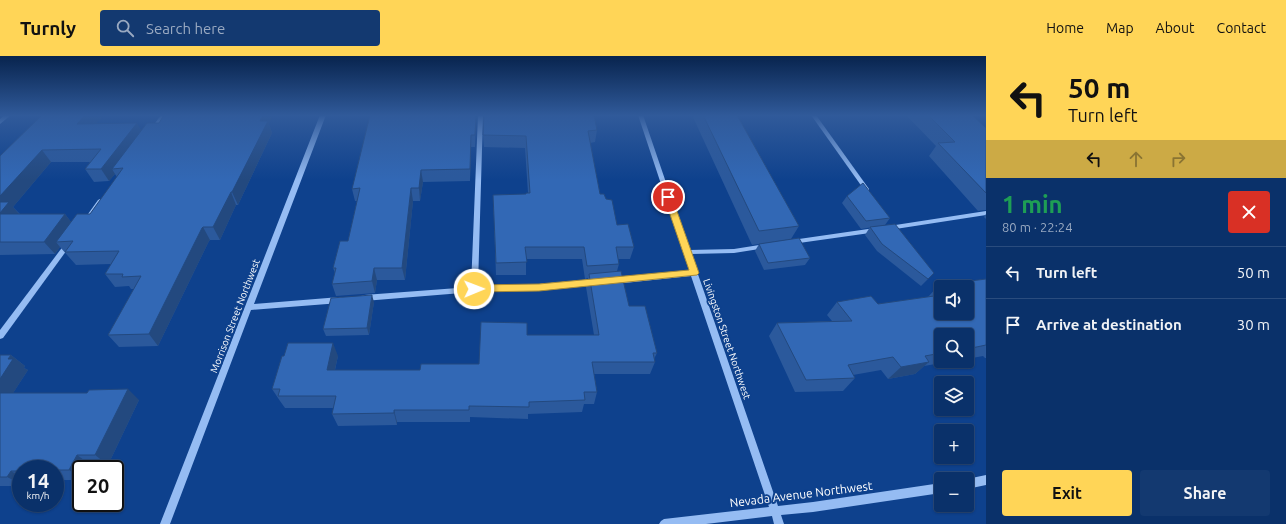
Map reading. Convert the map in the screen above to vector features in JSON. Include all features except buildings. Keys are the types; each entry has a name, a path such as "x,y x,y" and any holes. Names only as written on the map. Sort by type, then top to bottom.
{"street":[{"name":"Morrison Street Northwest","path":"165,524 315,137"},
{"path":"474,289 479,137"},
{"name":"Livingston Street Northwest","path":"647,137 779,524"},
{"path":"829,137 872,196"},
{"path":"80,228 103,197"},
{"path":"787,243 986,213"},
{"path":"890,221 894,228"},
{"path":"0,336 75,235"},
{"path":"687,252 734,251 772,245"},
{"path":"358,298 474,289 539,287 694,273"},
{"path":"249,307 350,299"},
{"path":"974,483 986,480"},
{"name":"Nevada Avenue Northwest","path":"664,524 774,511 934,489"}],"route":[{"path":"474,289 539,287 694,273 668,197"}]}
